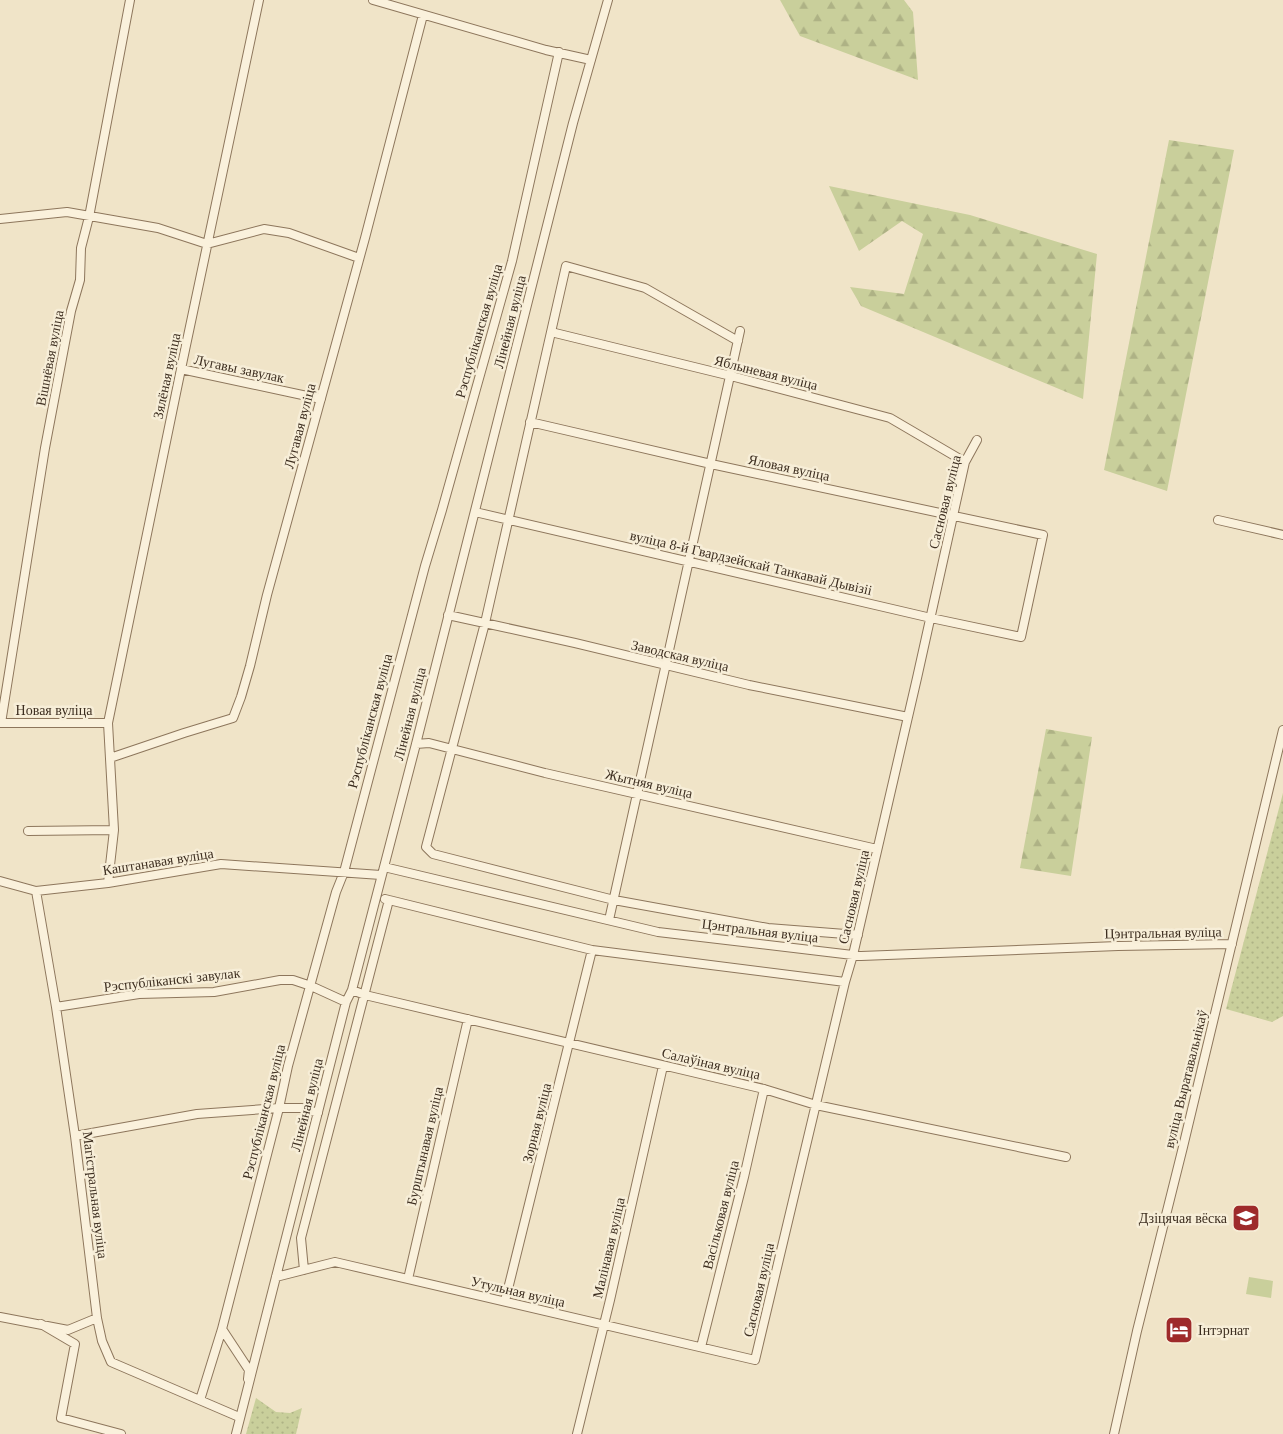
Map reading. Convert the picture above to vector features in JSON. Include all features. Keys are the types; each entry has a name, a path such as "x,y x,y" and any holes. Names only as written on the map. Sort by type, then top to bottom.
{"street":[{"name":"Вішнёвая вуліца","path":"0,723 44,448 71,311 80,280 81,248 89,217 130,0"},
{"name":"Зялёная вуліца","path":"108,884 114,830 108,723 180,369 259,0"},
{"path":"373,0 546,50 591,60"},
{"name":"Лінейная вуліца","path":"236,1434 346,1002 352,990 416,744 573,123 608,0"},
{"name":"Лугавая вуліца","path":"110,758 233,718 250,666 267,595 423,15"},
{"name":"Рэспубліканская вуліца","path":"200,1400 222,1329 288,1066 336,892 344,872 425,566 512,261 559,52"},
{"path":"0,219 67,212 158,228 208,244 264,228 288,233 359,258"},
{"path":"738,341 645,288 566,266 485,623 426,847 433,854 614,900 768,928 858,935"},
{"path":"609,920 740,331"},
{"name":"Яблыневая вуліца","path":"551,332 890,418 965,462"},
{"name":"Лугавы завулак","path":"180,369 321,399"},
{"name":"Яловая вуліца","path":"530,422 711,464 1043,535 1021,637"},
{"name":"Сасновая вуліца","path":"755,1360 845,982 858,935 965,462 977,440"},
{"name":"вуліца 8-й Гвардзейскай Танкавай Дывізіі","path":"475,512 931,618 1021,637"},
{"path":"1218,520 1283,535"},
{"name":"Заводская вуліца","path":"448,615 749,685 908,717"},
{"name":"Новая вуліца","path":"0,723 108,723"},
{"name":"вуліца Выратавальнікаў","path":"1114,1434 1139,1323 1283,730"},
{"name":"Жытняя вуліца","path":"416,744 428,743 877,850"},
{"path":"28,831 114,830"},
{"name":"Каштанавая вуліца","path":"0,881 36,891 108,884 221,864 344,872 383,871"},
{"name":"Цэнтральная вуліца","path":"383,871 658,932 862,956 1118,946 1232,944"},
{"name":"Магістральная вуліца","path":"36,891 56,1007 75,1136 97,1318 102,1341 111,1362 240,1417"},
{"name":"Лінейная вуліца","path":"304,1270 302,1238 365,995 387,900 592,950"},
{"path":"592,950 845,982"},
{"name":"Зорная вуліца","path":"505,1301 592,950"},
{"name":"Рэспубліканскі завулак","path":"56,1007 139,994 214,992 280,980 293,980 311,986 346,1002"},
{"name":"Салаўіная вуліца","path":"352,990 365,995 764,1089 816,1105 1066,1157"},
{"name":"Бурштынавая вуліца","path":"408,1279 468,1019"},
{"name":"Малінавая вуліца","path":"577,1434 604,1325 662,1066"},
{"name":"Васільковая вуліца","path":"701,1348 764,1089"},
{"path":"75,1136 197,1114 279,1108 302,1108 318,1113"},
{"name":"Утульная вуліца","path":"276,1277 335,1262 755,1360"},
{"path":"0,1316 68,1330 97,1318"},
{"path":"41,1324 75,1344 61,1418 121,1434"},
{"path":"222,1329 249,1370 248,1392"}],"green space":[{"path":"780,0 904,0 913,12 918,80 800,36"},
{"path":"1169,140 1234,150 1167,491 1104,470"},
{"path":"829,186 970,215 1097,254 1083,399 861,306 850,287 904,294 923,234 902,221 859,251"},
{"path":"1046,729 1092,737 1071,876 1020,868"},
{"path":"1283,793 1283,1016 1272,1022 1226,1009"},
{"path":"1249,1277 1273,1281 1271,1298 1246,1294"},
{"path":"256,1398 276,1412 290,1413 302,1408 296,1434 246,1434"}],"place":[{"name":"Дзіцячая вёска","path":"1246,1218"},
{"name":"Інтэрнат","path":"1179,1330"}]}
